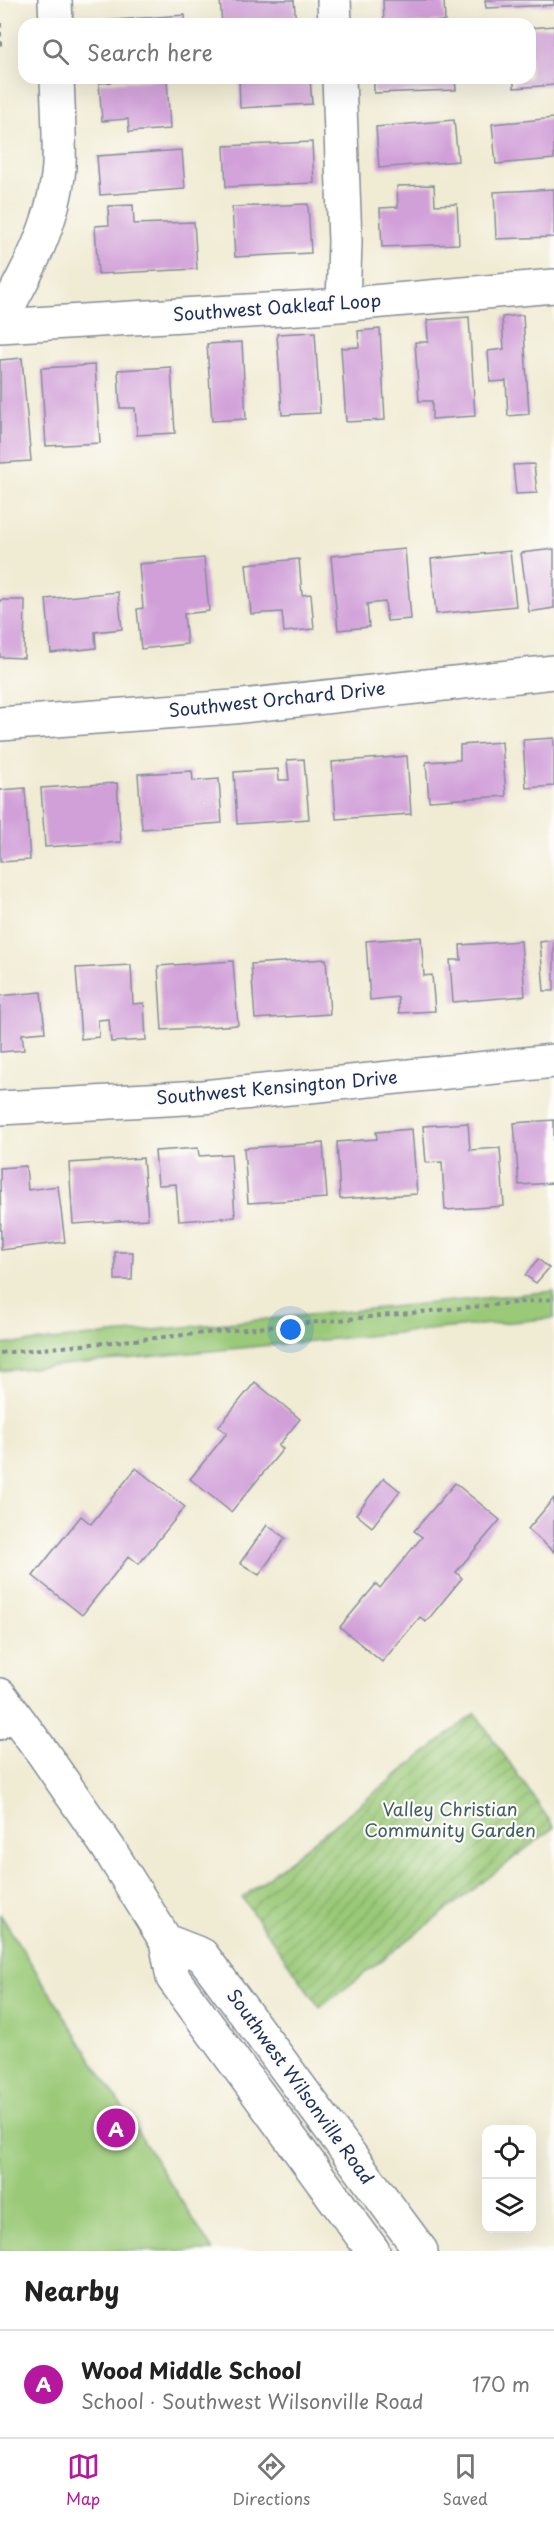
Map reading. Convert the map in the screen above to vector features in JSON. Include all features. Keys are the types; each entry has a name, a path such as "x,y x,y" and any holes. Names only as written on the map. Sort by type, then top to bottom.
{"street":[{"path":"55,0 56,18"},
{"path":"334,0 335,18"},
{"path":"0,321 29,269 50,212 58,167 57,84"},
{"path":"339,84 345,242 343,304"},
{"name":"Southwest Oakleaf Loop","path":"0,326 343,304 554,286"},
{"name":"Southwest Orchard Drive","path":"0,724 233,706 554,672"},
{"name":"Southwest Kensington Drive","path":"0,1108 203,1097 554,1061"},
{"name":"Southwest Wilsonville Road","path":"6,1715 109,1849 166,1941 173,1978 373,2251"},
{"name":"Southwest Wilsonville Road","path":"166,1941 202,1955 421,2251"}],"path":[{"path":"0,23 0,49"},
{"path":"0,1353 554,1299"}],"green space":[{"path":"554,1291 554,1318 0,1371 0,1345"},
{"name":"Valley Christian Community Garden","path":"475,1713 554,1827 320,2008 242,1898"},
{"path":"0,1914 213,2251 0,2251"}],"building":[{"path":"220,0 294,0 296,18 222,18"},
{"path":"383,0 444,0 445,18 384,18"},
{"path":"485,0 554,0 554,5 486,8"},
{"path":"185,15 185,18 143,18"},
{"path":"554,26 554,85 514,88 514,84 536,84 536,28"},
{"path":"99,84 167,84 170,129 129,132 128,119 102,121"},
{"path":"239,84 310,84 312,104 240,108"},
{"path":"374,84 456,84 456,90 374,93"},
{"path":"554,118 554,159 496,164 492,124"},
{"path":"454,120 458,161 379,168 376,127"},
{"path":"312,142 314,183 226,187 224,146"},
{"path":"182,150 185,189 100,195 97,156"},
{"path":"434,185 435,205 457,204 459,244 382,247 380,208 398,207 397,186"},
{"path":"554,189 554,237 496,239 494,192"},
{"path":"308,204 311,253 235,257 232,207"},
{"path":"133,205 134,224 194,222 197,269 98,274 95,226 109,225 108,206"},
{"path":"523,315 529,414 508,416 506,381 490,382 488,351 504,349 502,317"},
{"path":"469,317 475,416 432,419 432,401 419,401 415,342 428,342 427,320"},
{"path":"380,329 385,420 346,422 341,348 359,347 358,331"},
{"path":"315,332 320,413 282,415 277,334"},
{"path":"242,342 246,419 212,421 207,344"},
{"path":"22,358 31,461 0,463 0,360"},
{"path":"95,365 100,443 46,446 41,368"},
{"path":"171,367 175,433 137,435 135,408 120,408 118,370"},
{"path":"534,464 537,493 516,494 513,465"},
{"path":"405,549 411,619 387,621 385,602 367,604 369,627 338,630 331,556"},
{"path":"554,549 554,608 529,612 521,553"},
{"path":"510,551 516,606 436,614 431,559"},
{"path":"204,558 209,611 184,614 187,644 141,649 137,609 143,608 139,564"},
{"path":"299,559 302,595 311,594 314,629 284,632 282,612 251,614 246,564"},
{"path":"118,592 122,629 95,632 96,648 51,653 46,599"},
{"path":"0,600 25,600 24,658 0,657"},
{"path":"554,738 554,786 526,788 523,740"},
{"path":"502,742 506,796 429,801 426,762 460,760 460,745"},
{"path":"407,756 411,814 336,819 332,762"},
{"path":"304,759 309,819 237,824 234,772 278,769 279,780 289,780 287,760"},
{"path":"192,771 193,781 219,779 222,823 142,829 138,774"},
{"path":"117,783 121,842 45,847 41,788"},
{"path":"25,788 30,860 0,862 0,790"},
{"path":"421,937 424,976 432,975 435,1011 399,1013 398,997 370,1000 366,941"},
{"path":"554,940 554,991 544,991 540,942"},
{"path":"521,941 525,996 453,1002 450,960 461,960 460,945"},
{"path":"326,959 330,1014 255,1019 251,964"},
{"path":"233,961 238,1025 162,1030 158,966"},
{"path":"131,965 133,1004 144,1003 146,1040 111,1042 109,1019 98,1020 99,1037 81,1039 76,968"},
{"path":"41,992 45,1032 22,1034 24,1050 0,1052 0,996"},
{"path":"554,1120 554,1183 519,1185 514,1123"},
{"path":"468,1123 470,1150 500,1148 504,1206 445,1210 442,1162 426,1163 423,1126"},
{"path":"412,1129 417,1194 340,1199 337,1142 377,1139 376,1132"},
{"path":"323,1143 327,1198 248,1203 244,1148"},
{"path":"198,1148 199,1156 231,1154 235,1217 179,1221 176,1184 158,1185 155,1151"},
{"path":"143,1158 148,1219 73,1224 69,1163"},
{"path":"26,1166 28,1190 58,1186 65,1242 1,1250 0,1168"},
{"path":"115,1252 133,1252 132,1280 115,1280"},
{"path":"538,1259 549,1268 536,1283 525,1275"},
{"path":"255,1382 300,1419 278,1446 283,1449 231,1512 190,1479 227,1433 218,1427"},
{"path":"136,1468 185,1507 139,1564 129,1556 82,1615 33,1576 81,1516 91,1524"},
{"path":"384,1478 400,1491 372,1527 356,1514"},
{"path":"455,1483 500,1520 456,1572 462,1578 426,1622 420,1617 382,1662 340,1627 376,1584 380,1588 422,1537 414,1531"},
{"path":"554,1498 554,1552 528,1529"},
{"path":"267,1525 285,1538 259,1575 240,1563"}],"place":[{"name":"Wood Middle School","path":"116,2128"}]}
